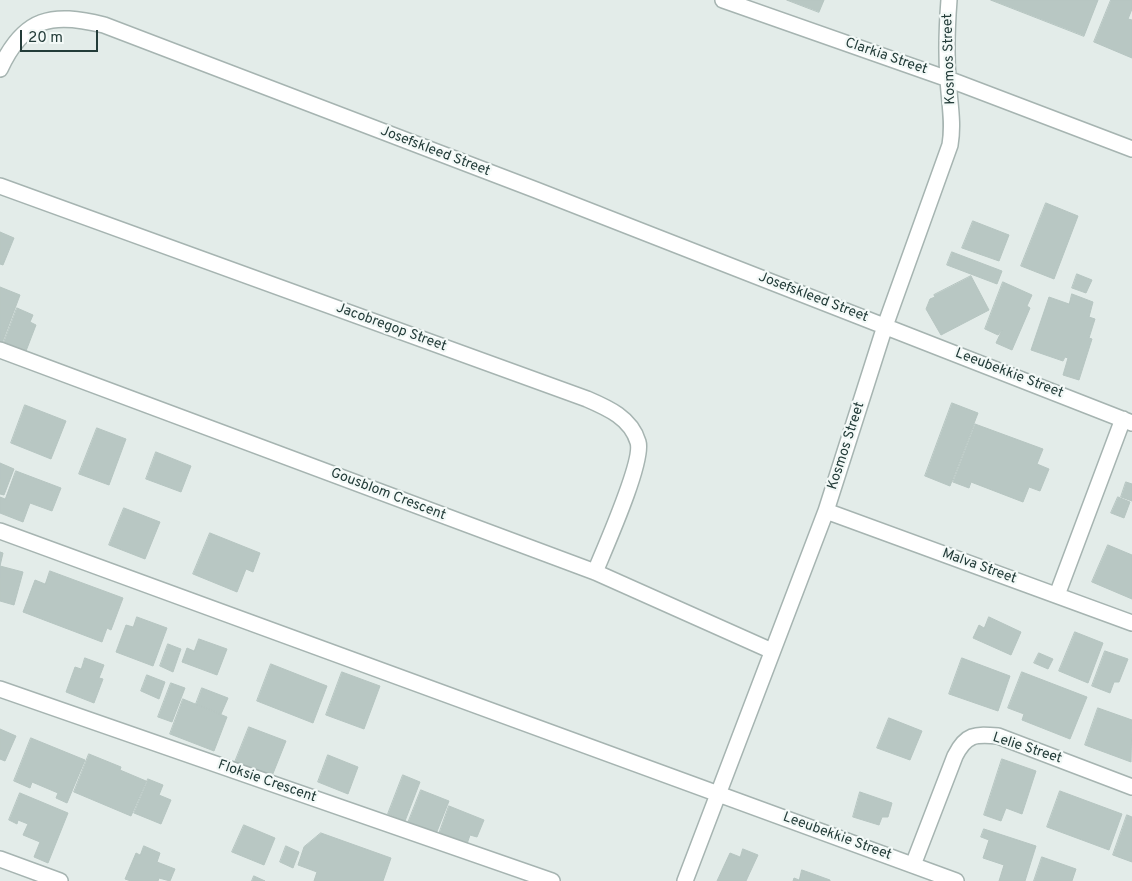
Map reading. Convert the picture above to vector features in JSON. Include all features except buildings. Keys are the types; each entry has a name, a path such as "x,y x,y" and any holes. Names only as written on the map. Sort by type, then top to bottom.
{"street":[{"name":"Clarkia Street","path":"723,0 948,79 1132,149"},
{"name":"Kosmos Street","path":"685,881 826,511 885,326 950,145 953,122 948,79 947,30 949,0"},
{"name":"Josefskleed Street","path":"0,69 16,41 24,32 44,22 61,18 104,25 545,193 885,326"},
{"name":"Jacobregop Street","path":"0,186 587,399 624,419 634,433 640,447 638,459 627,493 595,572"},
{"name":"Leeubekkie Street","path":"885,326 1127,421"},
{"name":"Gousblom Crescent","path":"0,350 595,572 772,651"},
{"path":"1057,595 1127,421"},
{"name":"Malva Street","path":"826,511 1132,623"},
{"path":"0,531 718,794"},
{"name":"Floksie Crescent","path":"0,689 532,878 552,881"},
{"name":"Lelie Street","path":"913,865 955,756 961,744 968,738 979,735 998,736 1132,787"},
{"name":"Leeubekkie Street","path":"718,794 956,881"},
{"path":"0,859 60,881"}]}
